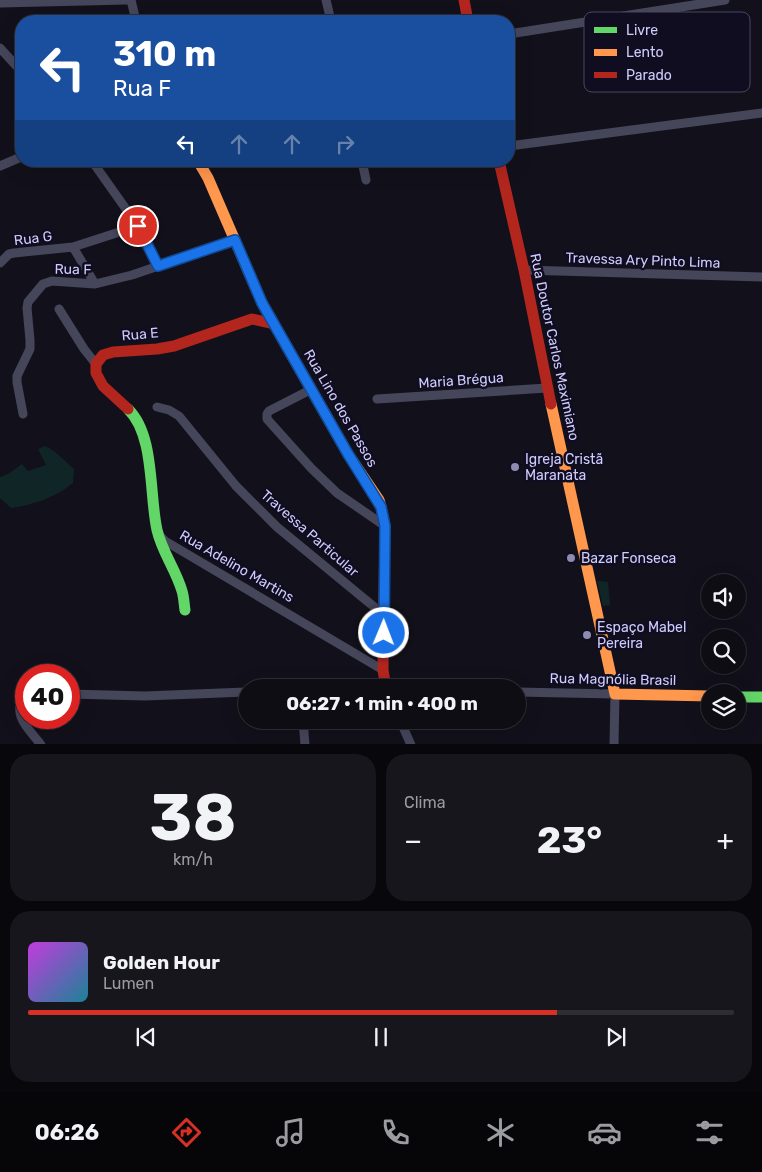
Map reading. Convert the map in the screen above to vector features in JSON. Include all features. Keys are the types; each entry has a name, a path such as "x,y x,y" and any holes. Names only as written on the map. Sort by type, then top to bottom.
{"street":[{"path":"0,3 127,0"},
{"path":"132,0 135,15"},
{"path":"326,0 330,15"},
{"path":"464,0 467,15"},
{"path":"649,12 725,0"},
{"path":"515,33 584,22"},
{"path":"0,48 15,64"},
{"path":"515,145 762,113"},
{"path":"0,166 15,160"},
{"path":"96,167 138,226 158,266"},
{"name":"Rua Lino dos Passos","path":"202,167 262,303 348,454 379,500 385,526 385,679"},
{"path":"363,167 366,180"},
{"name":"Rua Doutor Carlos Maximiano","path":"500,167 524,270 546,388 615,694 614,744"},
{"name":"Rua G","path":"0,263 9,254 73,247 138,226"},
{"name":"Rua F","path":"23,414 17,376 30,349 27,320 28,302 43,284 46,282 95,284 158,266 235,240"},
{"name":"Rua G","path":"73,247 95,284"},
{"name":"Travessa Ary Pinto Lima","path":"524,270 762,277"},
{"path":"252,319 257,315 262,303"},
{"path":"59,309 84,349 96,364"},
{"path":"252,319 274,324"},
{"name":"Rua E","path":"96,364 103,355 113,352 174,346 252,319"},
{"name":"Rua Adelino Martins","path":"96,364 96,373 103,386 134,415 145,438 157,530 164,541 384,670"},
{"name":"Maria Brégua","path":"377,399 546,388"},
{"path":"312,389 267,414 267,419 311,468 337,493 385,526"},
{"name":"Travessa Particular","path":"157,407 169,410 179,416 236,486 277,527 384,615"},
{"path":"160,536 165,554 182,591 185,610"},
{"path":"80,694 145,696 238,692"},
{"name":"Rua Magnólia Brasil","path":"526,692 701,696"},
{"path":"746,696 762,697"},
{"path":"30,729 41,744"},
{"path":"304,729 305,744"},
{"path":"404,729 411,744"}],"green space":[{"path":"45,446 54,451 74,469 73,483 44,500 11,508 0,498 0,477 22,464 28,471 46,465 38,449"},
{"path":"597,581 608,582 610,605 603,606"}],"traffic: fast":[{"path":"128,409 137,420 143,434 150,466 157,530 162,546 179,583 185,610"},
{"path":"746,697 762,697"}],"traffic: slow":[{"path":"202,167 262,303 348,454 379,500 381,507"},
{"path":"551,404 615,694 701,696"}],"traffic: jam":[{"path":"464,0 467,15"},
{"path":"500,167 524,270 551,404"},
{"path":"128,409 103,386 96,373 96,364 103,355 113,352 174,346 252,319 274,324"},
{"path":"381,507 385,526 383,670 384,679"}],"place":[{"name":"Igreja Cristã Maranata","path":"515,467"},
{"name":"Bazar Fonseca","path":"571,558"},
{"name":"Espaço Mabel Pereira","path":"587,635"}],"route":[{"path":"138,226 158,266 235,240 262,303 348,454 379,500 385,526 384,633"}]}
